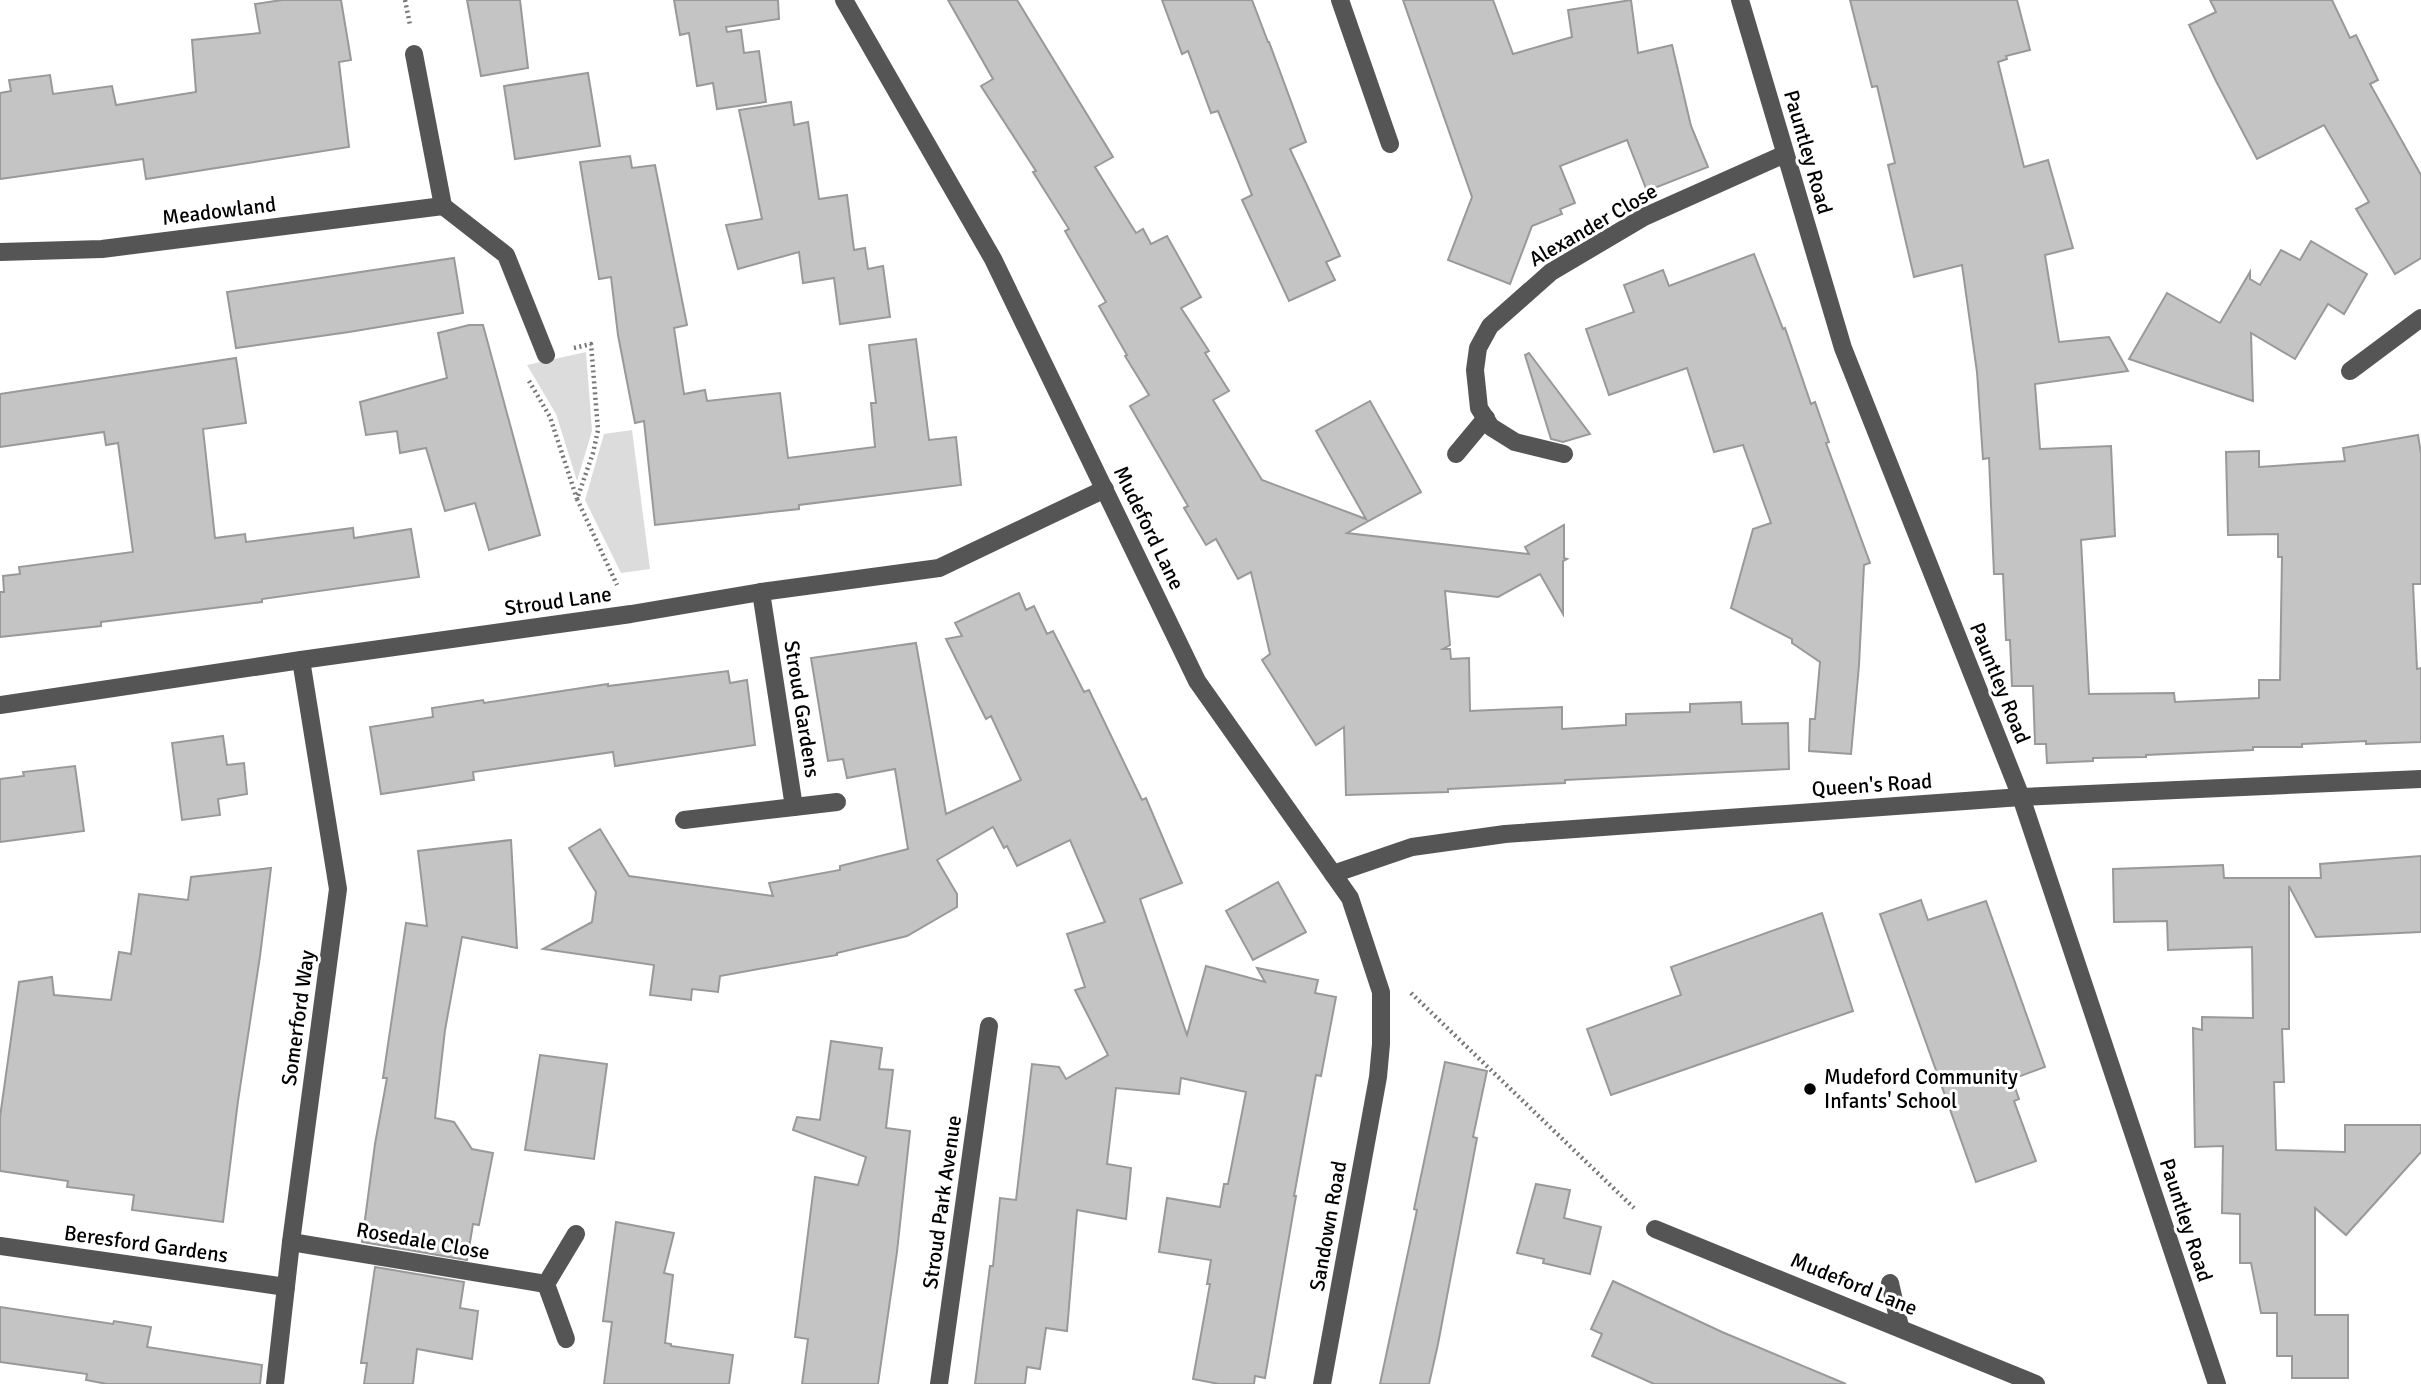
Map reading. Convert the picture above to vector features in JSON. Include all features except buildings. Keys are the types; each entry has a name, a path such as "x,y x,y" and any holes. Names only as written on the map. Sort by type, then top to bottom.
{"street":[{"name":"Mudeford Lane","path":"844,0 993,258 1197,681 1350,898 1381,992 1378,1077"},
{"path":"1340,0 1390,144"},
{"name":"Pauntley Road","path":"1740,0 1843,348 2021,797 2217,1384"},
{"path":"414,54 443,206 506,255 546,355"},
{"name":"Alexander Close","path":"1486,418 1479,408 1475,370 1478,348 1490,326 1516,301 1551,272 1644,217 1785,154"},
{"name":"Meadowland","path":"0,252 102,249 443,206"},
{"path":"2350,371 2421,318"},
{"path":"1456,454 1486,418 1491,427 1515,442 1564,454"},
{"name":"Stroud Lane","path":"0,705 939,568 1105,489"},
{"name":"Stroud Gardens","path":"684,820 794,807 761,592"},
{"name":"Somerford Way","path":"275,1384 291,1241 338,889 301,660"},
{"name":"Queen's Road","path":"1333,874 1412,847 1505,834 2021,797 2421,779"},
{"path":"794,807 837,802"},
{"name":"Stroud Park Avenue","path":"939,1384 989,1026"},
{"name":"Sandown Road","path":"1322,1384 1378,1077"},
{"name":"Mudeford Lane","path":"1655,1228 2036,1384"},
{"path":"566,1339 546,1284 576,1234"},
{"name":"Rosedale Close","path":"291,1241 546,1284"},
{"name":"Beresford Gardens","path":"0,1246 286,1287"},
{"path":"1889,1283 1900,1327"}],"path":[{"path":"577,499 598,430 592,344 519,362 550,418 577,499 631,614"},
{"path":"1409,990 1655,1228"}],"shaded area":[{"path":"586,352 592,431 577,481 556,414 527,365"},
{"path":"632,430 650,569 621,573 585,500 604,434"}],"place":[{"name":"Mudeford Community Infants' School","path":"1810,1089"}]}
